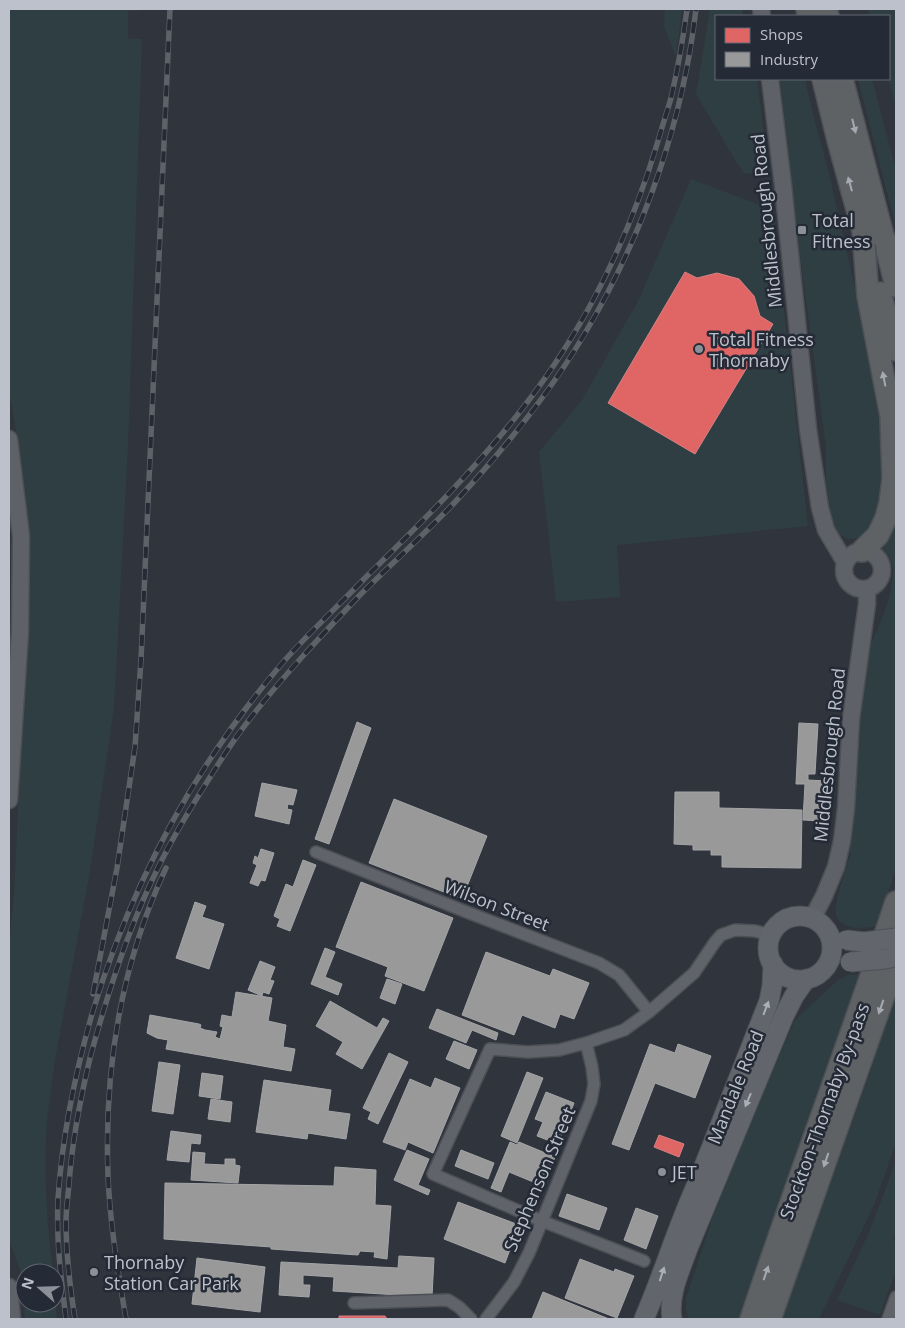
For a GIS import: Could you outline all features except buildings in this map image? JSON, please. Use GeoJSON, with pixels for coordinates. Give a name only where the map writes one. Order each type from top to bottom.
{"type":"FeatureCollection","features":[{"type":"Feature","properties":{"kind":"highway"},"geometry":{"type":"LineString","coordinates":[[823,80],[838,140],[873,234],[896,286]]}},
{"type":"Feature","properties":{"kind":"highway"},"geometry":{"type":"LineString","coordinates":[[842,80],[896,350]]}},
{"type":"Feature","properties":{"kind":"highway"},"geometry":{"type":"LineString","coordinates":[[853,556],[878,536],[886,518],[893,480],[891,416],[868,296],[873,234]]}},
{"type":"Feature","properties":{"kind":"highway"},"geometry":{"type":"LineString","coordinates":[[873,234],[896,264]]}},
{"type":"Feature","properties":{"kind":"highway","name":"Stockton-Thornaby By-pass"},"geometry":{"type":"LineString","coordinates":[[750,1319],[871,978],[896,902]]}},
{"type":"Feature","properties":{"kind":"highway","name":"Stockton-Thornaby By-pass"},"geometry":{"type":"LineString","coordinates":[[770,1319],[896,961]]}},
{"type":"Feature","properties":{"kind":"main road","name":"Middlesbrough Road"},"geometry":{"type":"LineString","coordinates":[[770,80],[788,231],[808,430],[820,508],[826,530],[853,556]]}},
{"type":"Feature","properties":{"kind":"main road"},"geometry":{"type":"LineString","coordinates":[[9,438],[21,544],[20,632],[9,800]]}},
{"type":"Feature","properties":{"kind":"main road","name":"Middlesbrough Road"},"geometry":{"type":"LineString","coordinates":[[868,552],[874,554],[881,564],[882,571],[878,582],[867,589],[861,590],[846,581],[843,570],[853,556],[868,552]]}},
{"type":"Feature","properties":{"kind":"main road","name":"Middlesbrough Road"},"geometry":{"type":"LineString","coordinates":[[812,919],[836,867],[842,842],[846,808],[851,718],[867,604],[867,589]]}},
{"type":"Feature","properties":{"kind":"main road"},"geometry":{"type":"LineString","coordinates":[[896,938],[864,942],[846,940],[827,931],[812,919],[803,916],[793,917],[776,927],[768,945],[769,955],[779,972],[796,980],[813,977],[825,968],[850,962],[896,957]]}},
{"type":"Feature","properties":{"kind":"main road"},"geometry":{"type":"LineString","coordinates":[[825,968],[830,959],[832,949],[827,931]]}},
{"type":"Feature","properties":{"kind":"main road","name":"Mandale Road"},"geometry":{"type":"LineString","coordinates":[[644,1319],[686,1208],[769,1001],[773,964]]}},
{"type":"Feature","properties":{"kind":"main road","name":"Mandale Road"},"geometry":{"type":"LineString","coordinates":[[672,1319],[671,1298],[688,1248],[780,1024],[794,996],[806,979]]}},
{"type":"Feature","properties":{"kind":"main road"},"geometry":{"type":"LineString","coordinates":[[9,1287],[12,1319]]}},
{"type":"Feature","properties":{"kind":"street","name":"Wilson Street"},"geometry":{"type":"LineString","coordinates":[[316,852],[599,963],[619,975],[649,1012]]}},
{"type":"Feature","properties":{"kind":"street"},"geometry":{"type":"LineString","coordinates":[[644,1260],[433,1174],[490,1049],[528,1052],[559,1050],[624,1030],[649,1012],[694,973],[721,935],[735,930],[755,931],[771,935]]}},
{"type":"Feature","properties":{"kind":"street","name":"Stephenson Street"},"geometry":{"type":"LineString","coordinates":[[486,1319],[514,1282],[529,1253],[591,1101],[594,1084],[586,1043]]}},
{"type":"Feature","properties":{"kind":"street"},"geometry":{"type":"LineString","coordinates":[[888,1319],[896,1297]]}},
{"type":"Feature","properties":{"kind":"street"},"geometry":{"type":"LineString","coordinates":[[354,1303],[448,1300],[472,1319]]}},
{"type":"Feature","properties":{"kind":"shaded area"},"geometry":{"type":"Polygon","coordinates":[[[9,9],[138,9],[138,11],[128,11],[128,39],[142,39],[128,447],[114,708],[90,871],[55,1060],[48,1112],[46,1192],[52,1263],[17,1263],[9,1242],[9,943],[14,895],[29,562],[25,490],[9,393],[9,9]]]}},
{"type":"Feature","properties":{"kind":"shaded area"},"geometry":{"type":"Polygon","coordinates":[[[665,9],[682,9],[676,57],[664,26],[665,9]]]}},
{"type":"Feature","properties":{"kind":"shaded area"},"geometry":{"type":"Polygon","coordinates":[[[710,9],[742,9],[742,15],[715,15],[715,80],[757,80],[767,166],[757,175],[744,173],[696,94],[710,9]]]}},
{"type":"Feature","properties":{"kind":"shaded area"},"geometry":{"type":"Polygon","coordinates":[[[868,9],[896,9],[896,106],[888,80],[890,80],[890,15],[869,15],[868,9]]]}},
{"type":"Feature","properties":{"kind":"shaded area"},"geometry":{"type":"Polygon","coordinates":[[[780,80],[805,80],[829,174],[875,375],[884,456],[877,518],[875,525],[861,538],[848,539],[839,534],[832,523],[826,482],[826,447],[801,264],[780,80]]]}},
{"type":"Feature","properties":{"kind":"shaded area"},"geometry":{"type":"Polygon","coordinates":[[[858,80],[872,80],[896,170],[896,228],[858,80]]]}},
{"type":"Feature","properties":{"kind":"shaded area","name":"Total Fitness Thornaby"},"geometry":{"type":"Polygon","coordinates":[[[691,179],[773,210],[808,526],[617,545],[620,597],[556,602],[539,452],[582,400],[639,299],[691,179]]]}},
{"type":"Feature","properties":{"kind":"shaded area"},"geometry":{"type":"Polygon","coordinates":[[[896,468],[896,868],[878,926],[854,928],[840,921],[836,915],[836,909],[838,894],[851,853],[845,852],[857,730],[867,658],[887,604],[892,582],[892,563],[887,553],[879,545],[896,468]]]}},
{"type":"Feature","properties":{"kind":"shaded area"},"geometry":{"type":"Polygon","coordinates":[[[860,974],[740,1319],[688,1319],[686,1298],[713,1216],[744,1135],[795,1020],[838,980],[848,975],[860,974]]]}},
{"type":"Feature","properties":{"kind":"shaded area"},"geometry":{"type":"Polygon","coordinates":[[[896,987],[896,1142],[875,1203],[819,1319],[778,1319],[823,1189],[830,1185],[872,1067],[871,1056],[896,987]]]}},
{"type":"Feature","properties":{"kind":"shaded area"},"geometry":{"type":"Polygon","coordinates":[[[896,1161],[896,1229],[893,1240],[896,1241],[896,1270],[880,1315],[837,1300],[870,1230],[896,1161]]]}},
{"type":"Feature","properties":{"kind":"shaded area"},"geometry":{"type":"Polygon","coordinates":[[[25,1313],[56,1313],[57,1319],[25,1319],[25,1313]]]}},
{"type":"Feature","properties":{"kind":"railway"},"geometry":{"type":"LineString","coordinates":[[93,994],[117,868],[135,747],[141,660],[170,9]]}},
{"type":"Feature","properties":{"kind":"railway"},"geometry":{"type":"LineString","coordinates":[[66,1319],[59,1259],[58,1199],[70,1106],[92,1014],[126,918],[147,872],[195,783],[253,699],[304,639],[430,513],[493,445],[532,396],[572,337],[590,306],[621,242],[647,175],[671,98],[687,9]]}},
{"type":"Feature","properties":{"kind":"railway"},"geometry":{"type":"LineString","coordinates":[[75,1319],[69,1271],[66,1222],[70,1168],[77,1121],[90,1058],[103,1011],[135,918],[155,874],[180,827],[212,774],[238,735],[262,704],[303,656],[359,596],[474,481],[527,418],[574,351],[608,291],[644,214],[671,133],[682,92],[696,9]]}},
{"type":"Feature","properties":{"kind":"railway"},"geometry":{"type":"LineString","coordinates":[[126,1319],[109,1194],[107,1136],[109,1097],[113,1057],[127,980],[150,904],[166,868]]}},
{"type":"Feature","properties":{"kind":"place","name":"Total Fitness"},"geometry":{"type":"Point","coordinates":[802,230]}},
{"type":"Feature","properties":{"kind":"place","name":"Total Fitness Thornaby"},"geometry":{"type":"Point","coordinates":[699,349]}},
{"type":"Feature","properties":{"kind":"place","name":"JET"},"geometry":{"type":"Point","coordinates":[662,1172]}},
{"type":"Feature","properties":{"kind":"place","name":"Thornaby Station Car Park"},"geometry":{"type":"Point","coordinates":[94,1272]}}]}
